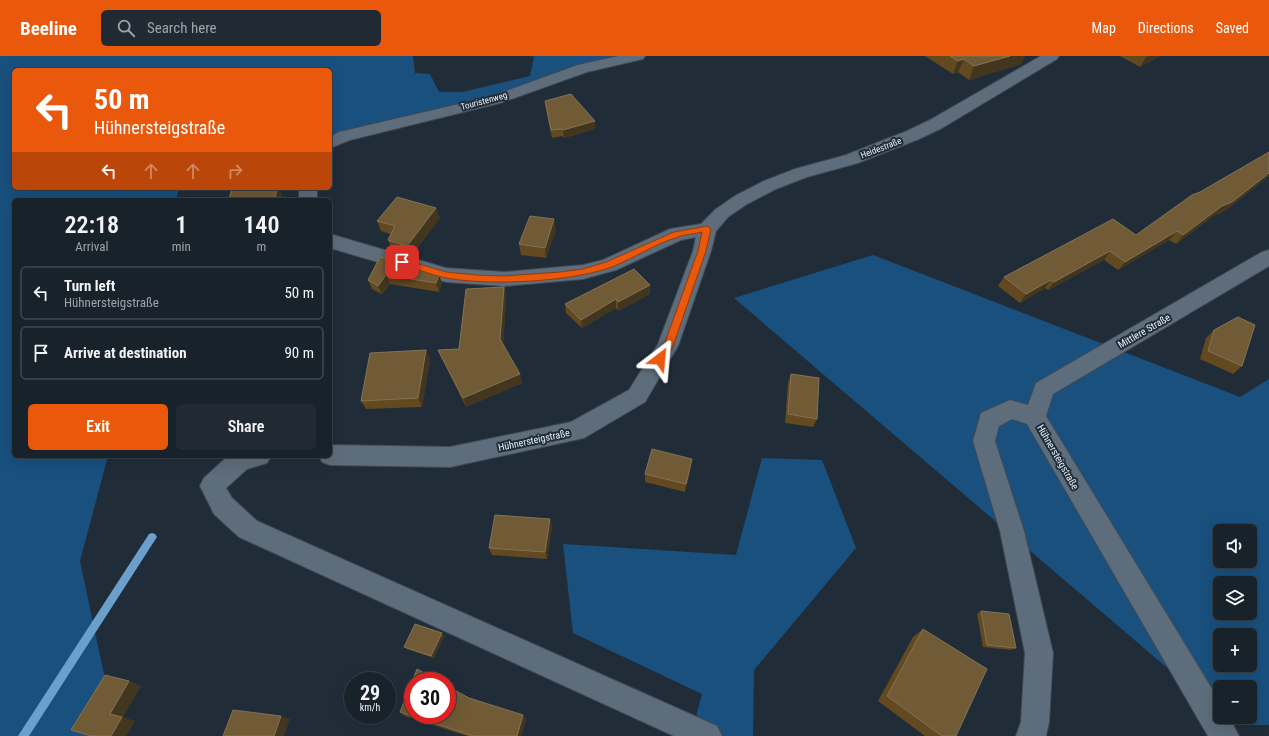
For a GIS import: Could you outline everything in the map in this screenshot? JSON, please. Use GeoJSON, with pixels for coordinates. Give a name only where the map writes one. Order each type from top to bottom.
{"type":"FeatureCollection","features":[{"type":"Feature","properties":{"kind":"street","name":"Touristenweg"},"geometry":{"type":"LineString","coordinates":[[332,142],[345,136],[494,100],[583,68],[638,56]]}},
{"type":"Feature","properties":{"kind":"street","name":"Heidestraße"},"geometry":{"type":"LineString","coordinates":[[707,229],[722,213],[741,200],[770,185],[801,173],[858,156],[912,135],[936,124],[1052,56]]}},
{"type":"Feature","properties":{"kind":"street"},"geometry":{"type":"LineString","coordinates":[[332,242],[446,275],[504,279],[583,272],[609,265],[677,234],[707,229]]}},
{"type":"Feature","properties":{"kind":"street","name":"Hühnersteigstraße"},"geometry":{"type":"LineString","coordinates":[[332,455],[450,457],[576,431],[637,396],[668,346],[702,251],[707,229]]}},
{"type":"Feature","properties":{"kind":"street","name":"Mittlere Straße"},"geometry":{"type":"LineString","coordinates":[[1035,417],[1044,389],[1269,257]]}},
{"type":"Feature","properties":{"kind":"street","name":"Hühnersteigstraße"},"geometry":{"type":"LineString","coordinates":[[1031,736],[1034,722],[1039,653],[1012,531],[984,441],[990,420],[1010,409],[1035,417],[1224,736]]}},
{"type":"Feature","properties":{"kind":"street"},"geometry":{"type":"LineString","coordinates":[[250,458],[240,460],[212,486],[223,506],[248,529],[707,736]]}},
{"type":"Feature","properties":{"kind":"shaded area"},"geometry":{"type":"Polygon","coordinates":[[[0,56],[413,56],[415,73],[430,74],[439,92],[462,92],[530,76],[534,57],[531,56],[637,56],[332,140],[332,68],[12,68],[12,190],[178,190],[176,198],[12,198],[12,458],[107,458],[80,561],[117,736],[0,736],[0,56]]]}},
{"type":"Feature","properties":{"kind":"shaded area"},"geometry":{"type":"Polygon","coordinates":[[[873,255],[1240,397],[1269,379],[1269,725],[1233,724],[1257,724],[1257,680],[1213,680],[1213,707],[734,298],[873,255]]]}},
{"type":"Feature","properties":{"kind":"shaded area"},"geometry":{"type":"Polygon","coordinates":[[[762,458],[822,460],[856,548],[754,670],[753,736],[691,736],[702,694],[573,633],[563,544],[736,555],[762,458]]]}},
{"type":"Feature","properties":{"kind":"building"},"geometry":{"type":"Polygon","coordinates":[[[950,56],[1010,56],[974,66],[964,59],[958,61],[950,56]]]}},
{"type":"Feature","properties":{"kind":"building"},"geometry":{"type":"Polygon","coordinates":[[[571,94],[595,121],[563,130],[551,130],[545,101],[571,94]]]}},
{"type":"Feature","properties":{"kind":"building"},"geometry":{"type":"Polygon","coordinates":[[[1269,152],[1269,173],[1232,202],[1222,206],[1183,235],[1177,231],[1125,262],[1110,251],[1054,282],[1051,280],[1026,294],[1004,277],[1113,219],[1136,235],[1192,195],[1200,192],[1269,152]]]}},
{"type":"Feature","properties":{"kind":"building"},"geometry":{"type":"Polygon","coordinates":[[[277,190],[275,198],[229,198],[231,191],[277,190]]]}},
{"type":"Feature","properties":{"kind":"building"},"geometry":{"type":"Polygon","coordinates":[[[397,197],[436,208],[407,246],[388,240],[395,226],[377,221],[397,197]]]}},
{"type":"Feature","properties":{"kind":"building"},"geometry":{"type":"Polygon","coordinates":[[[530,216],[554,219],[545,248],[519,244],[530,216]]]}},
{"type":"Feature","properties":{"kind":"building"},"geometry":{"type":"Polygon","coordinates":[[[380,257],[439,275],[436,283],[386,275],[378,286],[368,280],[380,257]]]}},
{"type":"Feature","properties":{"kind":"building"},"geometry":{"type":"Polygon","coordinates":[[[634,269],[650,285],[618,302],[616,299],[581,320],[565,304],[634,269]]]}},
{"type":"Feature","properties":{"kind":"building"},"geometry":{"type":"Polygon","coordinates":[[[504,287],[500,339],[520,374],[463,398],[438,350],[459,349],[466,289],[504,287]]]}},
{"type":"Feature","properties":{"kind":"building"},"geometry":{"type":"Polygon","coordinates":[[[1238,317],[1255,325],[1242,366],[1208,351],[1214,330],[1238,317]]]}},
{"type":"Feature","properties":{"kind":"building"},"geometry":{"type":"Polygon","coordinates":[[[426,350],[418,398],[361,401],[370,353],[426,350]]]}},
{"type":"Feature","properties":{"kind":"building"},"geometry":{"type":"Polygon","coordinates":[[[791,374],[819,378],[817,419],[788,414],[791,374]]]}},
{"type":"Feature","properties":{"kind":"building"},"geometry":{"type":"Polygon","coordinates":[[[652,449],[692,459],[686,484],[645,474],[652,449]]]}},
{"type":"Feature","properties":{"kind":"building"},"geometry":{"type":"Polygon","coordinates":[[[495,515],[550,519],[545,552],[489,548],[495,515]]]}},
{"type":"Feature","properties":{"kind":"building"},"geometry":{"type":"Polygon","coordinates":[[[981,611],[1009,614],[1016,648],[987,645],[981,611]]]}},
{"type":"Feature","properties":{"kind":"building"},"geometry":{"type":"Polygon","coordinates":[[[415,624],[442,633],[431,656],[404,647],[415,624]]]}},
{"type":"Feature","properties":{"kind":"building"},"geometry":{"type":"Polygon","coordinates":[[[923,629],[987,669],[956,736],[942,736],[887,696],[923,629]]]}},
{"type":"Feature","properties":{"kind":"building"},"geometry":{"type":"Polygon","coordinates":[[[105,675],[129,681],[110,714],[122,717],[111,736],[91,736],[71,730],[105,675]]]}},
{"type":"Feature","properties":{"kind":"building"},"geometry":{"type":"Polygon","coordinates":[[[456,691],[469,698],[523,715],[517,736],[473,736],[436,724],[456,724],[456,691]]]}},
{"type":"Feature","properties":{"kind":"building"},"geometry":{"type":"Polygon","coordinates":[[[404,702],[404,713],[400,712],[404,702]]]}},
{"type":"Feature","properties":{"kind":"building"},"geometry":{"type":"Polygon","coordinates":[[[233,710],[281,716],[274,736],[223,736],[233,710]]]}},
{"type":"Feature","properties":{"kind":"waterway"},"geometry":{"type":"LineString","coordinates":[[23,736],[152,537]]}},
{"type":"Feature","properties":{"kind":"route"},"geometry":{"type":"LineString","coordinates":[[402,262],[446,275],[476,278],[504,279],[560,275],[583,272],[609,265],[677,234],[707,229],[698,264],[668,346],[660,359]]}}]}
